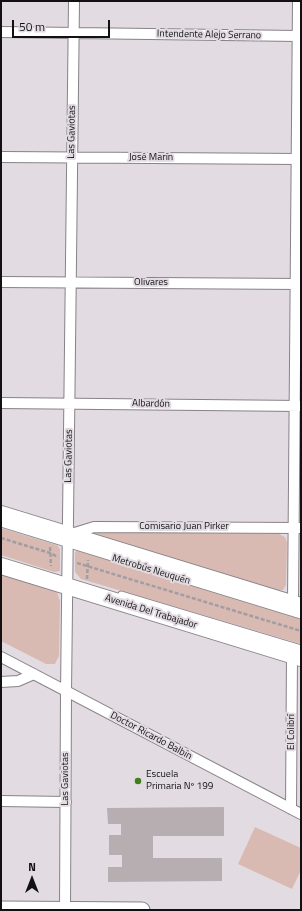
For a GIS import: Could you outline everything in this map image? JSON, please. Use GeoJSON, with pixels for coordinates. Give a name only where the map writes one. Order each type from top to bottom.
{"type":"FeatureCollection","features":[{"type":"Feature","properties":{"kind":"main road"},"geometry":{"type":"LineString","coordinates":[[1,514],[68,540],[298,608]]}},
{"type":"Feature","properties":{"kind":"main road","name":"Avenida Del Trabajador"},"geometry":{"type":"LineString","coordinates":[[1,566],[68,581],[298,654]]}},
{"type":"Feature","properties":{"kind":"main road"},"geometry":{"type":"LineString","coordinates":[[1,909],[142,910]]}},
{"type":"Feature","properties":{"kind":"street","name":"Las Gaviotas"},"geometry":{"type":"LineString","coordinates":[[65,910],[74,1]]}},
{"type":"Feature","properties":{"kind":"street"},"geometry":{"type":"LineString","coordinates":[[298,1],[298,608]]}},
{"type":"Feature","properties":{"kind":"street","name":"Intendente Alejo Serrano"},"geometry":{"type":"LineString","coordinates":[[1,32],[298,36]]}},
{"type":"Feature","properties":{"kind":"street","name":"José Marín"},"geometry":{"type":"LineString","coordinates":[[1,157],[299,159]]}},
{"type":"Feature","properties":{"kind":"street","name":"Olivares"},"geometry":{"type":"LineString","coordinates":[[1,282],[298,284]]}},
{"type":"Feature","properties":{"kind":"street","name":"Albardón"},"geometry":{"type":"LineString","coordinates":[[1,403],[298,406]]}},
{"type":"Feature","properties":{"kind":"street","name":"Comisario Juan Pirker"},"geometry":{"type":"LineString","coordinates":[[68,540],[94,527],[297,528]]}},
{"type":"Feature","properties":{"kind":"street","name":"El Colibrí"},"geometry":{"type":"LineString","coordinates":[[291,809],[298,654]]}},
{"type":"Feature","properties":{"kind":"street","name":"Doctor Ricardo Balbín"},"geometry":{"type":"LineString","coordinates":[[1,657],[301,814]]}},
{"type":"Feature","properties":{"kind":"street"},"geometry":{"type":"LineString","coordinates":[[1,682],[18,681],[34,674]]}},
{"type":"Feature","properties":{"kind":"street"},"geometry":{"type":"LineString","coordinates":[[1,801],[66,802]]}},
{"type":"Feature","properties":{"kind":"lane"},"geometry":{"type":"LineString","coordinates":[[1,524],[68,540]]}},
{"type":"Feature","properties":{"kind":"lane"},"geometry":{"type":"LineString","coordinates":[[117,593],[298,654]]}},
{"type":"Feature","properties":{"kind":"path"},"geometry":{"type":"LineString","coordinates":[[1,538],[50,553],[60,558]]}},
{"type":"Feature","properties":{"kind":"path"},"geometry":{"type":"LineString","coordinates":[[50,543],[51,571]]}},
{"type":"Feature","properties":{"kind":"path"},"geometry":{"type":"LineString","coordinates":[[87,581],[89,553]]}},
{"type":"Feature","properties":{"kind":"path"},"geometry":{"type":"LineString","coordinates":[[75,563],[301,631]]}},
{"type":"Feature","properties":{"kind":"shaded area"},"geometry":{"type":"Polygon","coordinates":[[[1,528],[57,545],[60,549],[60,571],[54,572],[1,555],[1,528]]]}},
{"type":"Feature","properties":{"kind":"shaded area"},"geometry":{"type":"Polygon","coordinates":[[[94,532],[279,534],[285,537],[287,543],[286,585],[283,590],[277,591],[92,535],[94,532]]]}},
{"type":"Feature","properties":{"kind":"shaded area"},"geometry":{"type":"Polygon","coordinates":[[[77,550],[301,619],[301,644],[81,579],[75,572],[75,553],[77,550]]]}},
{"type":"Feature","properties":{"kind":"shaded area"},"geometry":{"type":"Polygon","coordinates":[[[1,572],[57,592],[60,601],[59,656],[55,664],[46,664],[1,641],[1,572]]]}},
{"type":"Feature","properties":{"kind":"shaded area"},"geometry":{"type":"Polygon","coordinates":[[[255,827],[301,848],[301,870],[292,889],[238,864],[255,827]]]}},
{"type":"Feature","properties":{"kind":"building"},"geometry":{"type":"Polygon","coordinates":[[[224,807],[224,836],[153,836],[153,858],[222,858],[222,881],[108,882],[108,867],[122,867],[122,855],[109,855],[109,835],[121,835],[121,824],[108,824],[107,808],[224,807]]]}},
{"type":"Feature","properties":{"kind":"place","name":"Escuela Primaria Nº 199"},"geometry":{"type":"Point","coordinates":[138,781]}}]}
